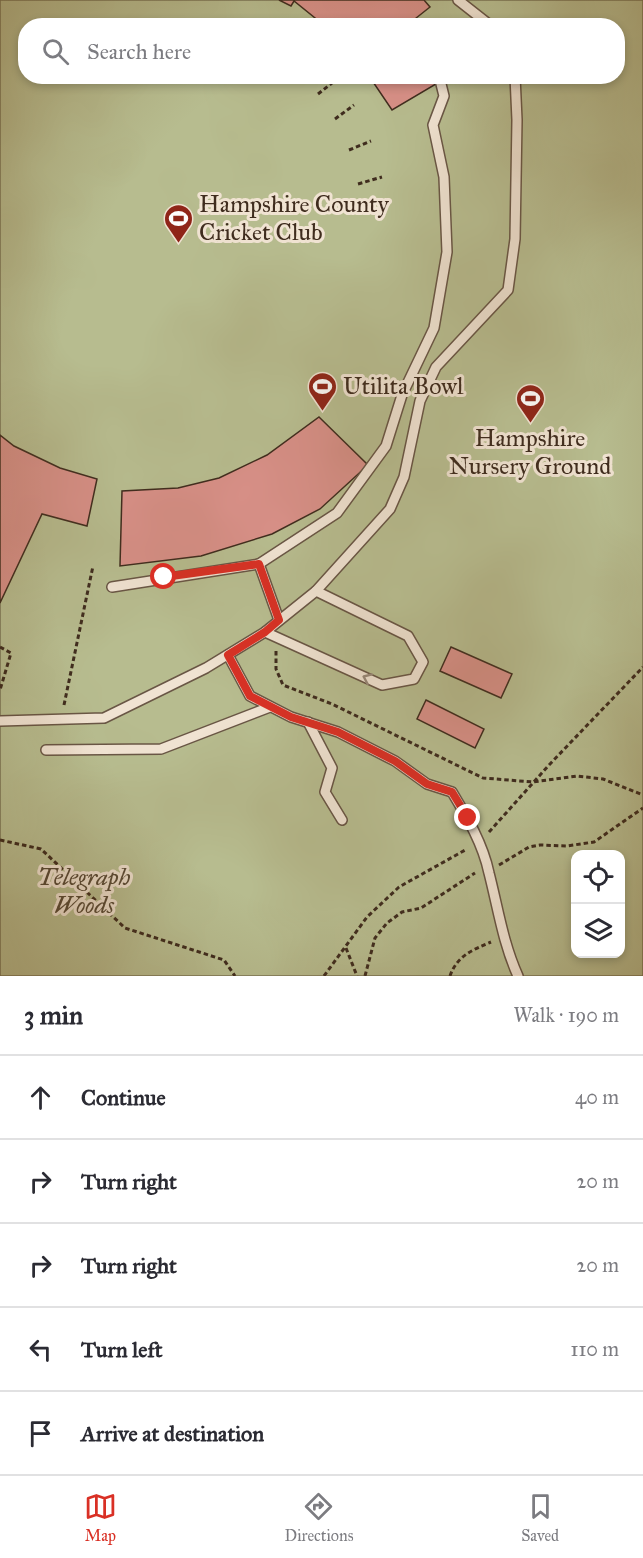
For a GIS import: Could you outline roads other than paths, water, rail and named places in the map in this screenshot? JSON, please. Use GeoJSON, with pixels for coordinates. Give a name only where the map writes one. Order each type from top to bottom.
{"type":"FeatureCollection","features":[{"type":"Feature","properties":{"kind":"lane"},"geometry":{"type":"LineString","coordinates":[[458,0],[481,18]]}},
{"type":"Feature","properties":{"kind":"lane"},"geometry":{"type":"LineString","coordinates":[[112,587],[259,564],[337,513],[386,446],[402,395],[434,328],[447,252],[444,177],[433,125],[444,96],[441,84]]}},
{"type":"Feature","properties":{"kind":"lane"},"geometry":{"type":"LineString","coordinates":[[0,721],[104,718],[228,655],[265,632],[316,591],[390,509],[404,477],[420,401],[436,367],[507,290],[515,239],[518,120],[516,84]]}},
{"type":"Feature","properties":{"kind":"lane"},"geometry":{"type":"LineString","coordinates":[[259,564],[279,620]]}},
{"type":"Feature","properties":{"kind":"lane"},"geometry":{"type":"LineString","coordinates":[[265,632],[382,685],[414,679],[423,662],[408,636],[316,591]]}},
{"type":"Feature","properties":{"kind":"lane"},"geometry":{"type":"LineString","coordinates":[[228,655],[250,696],[270,708],[338,732],[395,761],[427,784],[452,792],[479,843],[489,870],[504,936],[518,976]]}},
{"type":"Feature","properties":{"kind":"lane"},"geometry":{"type":"LineString","coordinates":[[46,750],[161,749],[270,708]]}},
{"type":"Feature","properties":{"kind":"lane"},"geometry":{"type":"LineString","coordinates":[[308,722],[332,768],[325,792],[342,820]]}},
{"type":"Feature","properties":{"kind":"place","name":"Hampshire County Cricket Club"},"geometry":{"type":"Point","coordinates":[178,244]}},
{"type":"Feature","properties":{"kind":"place","name":"Utilita Bowl"},"geometry":{"type":"Point","coordinates":[322,412]}},
{"type":"Feature","properties":{"kind":"place","name":"Hampshire Nursery Ground"},"geometry":{"type":"Point","coordinates":[530,424]}},
{"type":"Feature","properties":{"kind":"park label","name":"Telegraph Woods"},"geometry":{"type":"Point","coordinates":[84,891]}}]}
